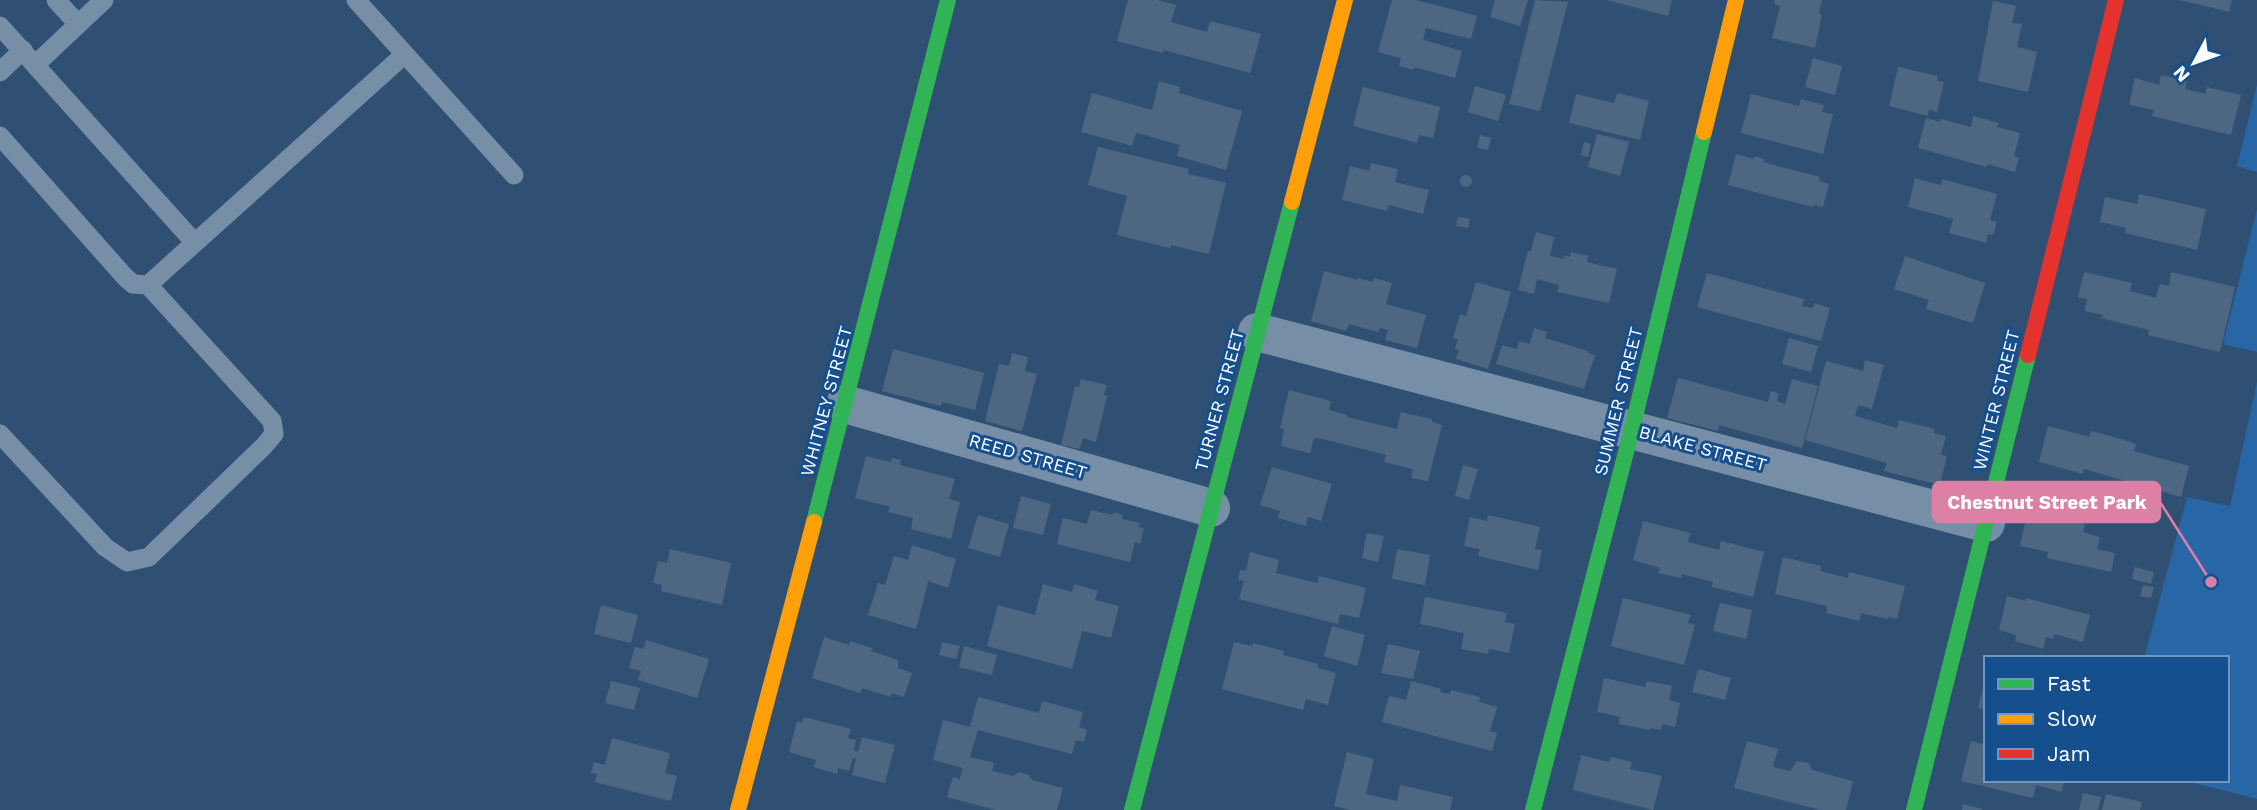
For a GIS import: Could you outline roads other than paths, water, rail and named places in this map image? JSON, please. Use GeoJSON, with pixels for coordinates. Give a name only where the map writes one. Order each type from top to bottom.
{"type":"FeatureCollection","features":[{"type":"Feature","properties":{"kind":"street","name":"WHITNEY STREET"},"geometry":{"type":"LineString","coordinates":[[738,810],[948,0]]}},
{"type":"Feature","properties":{"kind":"street","name":"TURNER STREET"},"geometry":{"type":"LineString","coordinates":[[1132,810],[1345,0]]}},
{"type":"Feature","properties":{"kind":"street","name":"SUMMER STREET"},"geometry":{"type":"LineString","coordinates":[[1533,810],[1632,429],[1736,0]]}},
{"type":"Feature","properties":{"kind":"street","name":"WINTER STREET"},"geometry":{"type":"LineString","coordinates":[[1914,810],[2116,0]]}},
{"type":"Feature","properties":{"kind":"street","name":"BLAKE STREET"},"geometry":{"type":"LineString","coordinates":[[1257,332],[1986,523]]}},
{"type":"Feature","properties":{"kind":"street","name":"REED STREET"},"geometry":{"type":"LineString","coordinates":[[845,404],[1211,508]]}},
{"type":"Feature","properties":{"kind":"lane"},"geometry":{"type":"LineString","coordinates":[[56,0],[78,24]]}},
{"type":"Feature","properties":{"kind":"lane"},"geometry":{"type":"LineString","coordinates":[[0,72],[29,57],[78,24],[104,0]]}},
{"type":"Feature","properties":{"kind":"lane"},"geometry":{"type":"LineString","coordinates":[[356,0],[514,175]]}},
{"type":"Feature","properties":{"kind":"lane"},"geometry":{"type":"LineString","coordinates":[[0,26],[195,243]]}},
{"type":"Feature","properties":{"kind":"lane"},"geometry":{"type":"LineString","coordinates":[[0,136],[125,277],[133,285],[148,285],[405,54]]}},
{"type":"Feature","properties":{"kind":"lane"},"geometry":{"type":"LineString","coordinates":[[0,434],[105,547],[127,562],[149,557],[264,446],[274,434],[272,421],[148,285]]}},
{"type":"Feature","properties":{"kind":"place","name":"Chestnut Street Park"},"geometry":{"type":"Point","coordinates":[2211,582]}}]}
